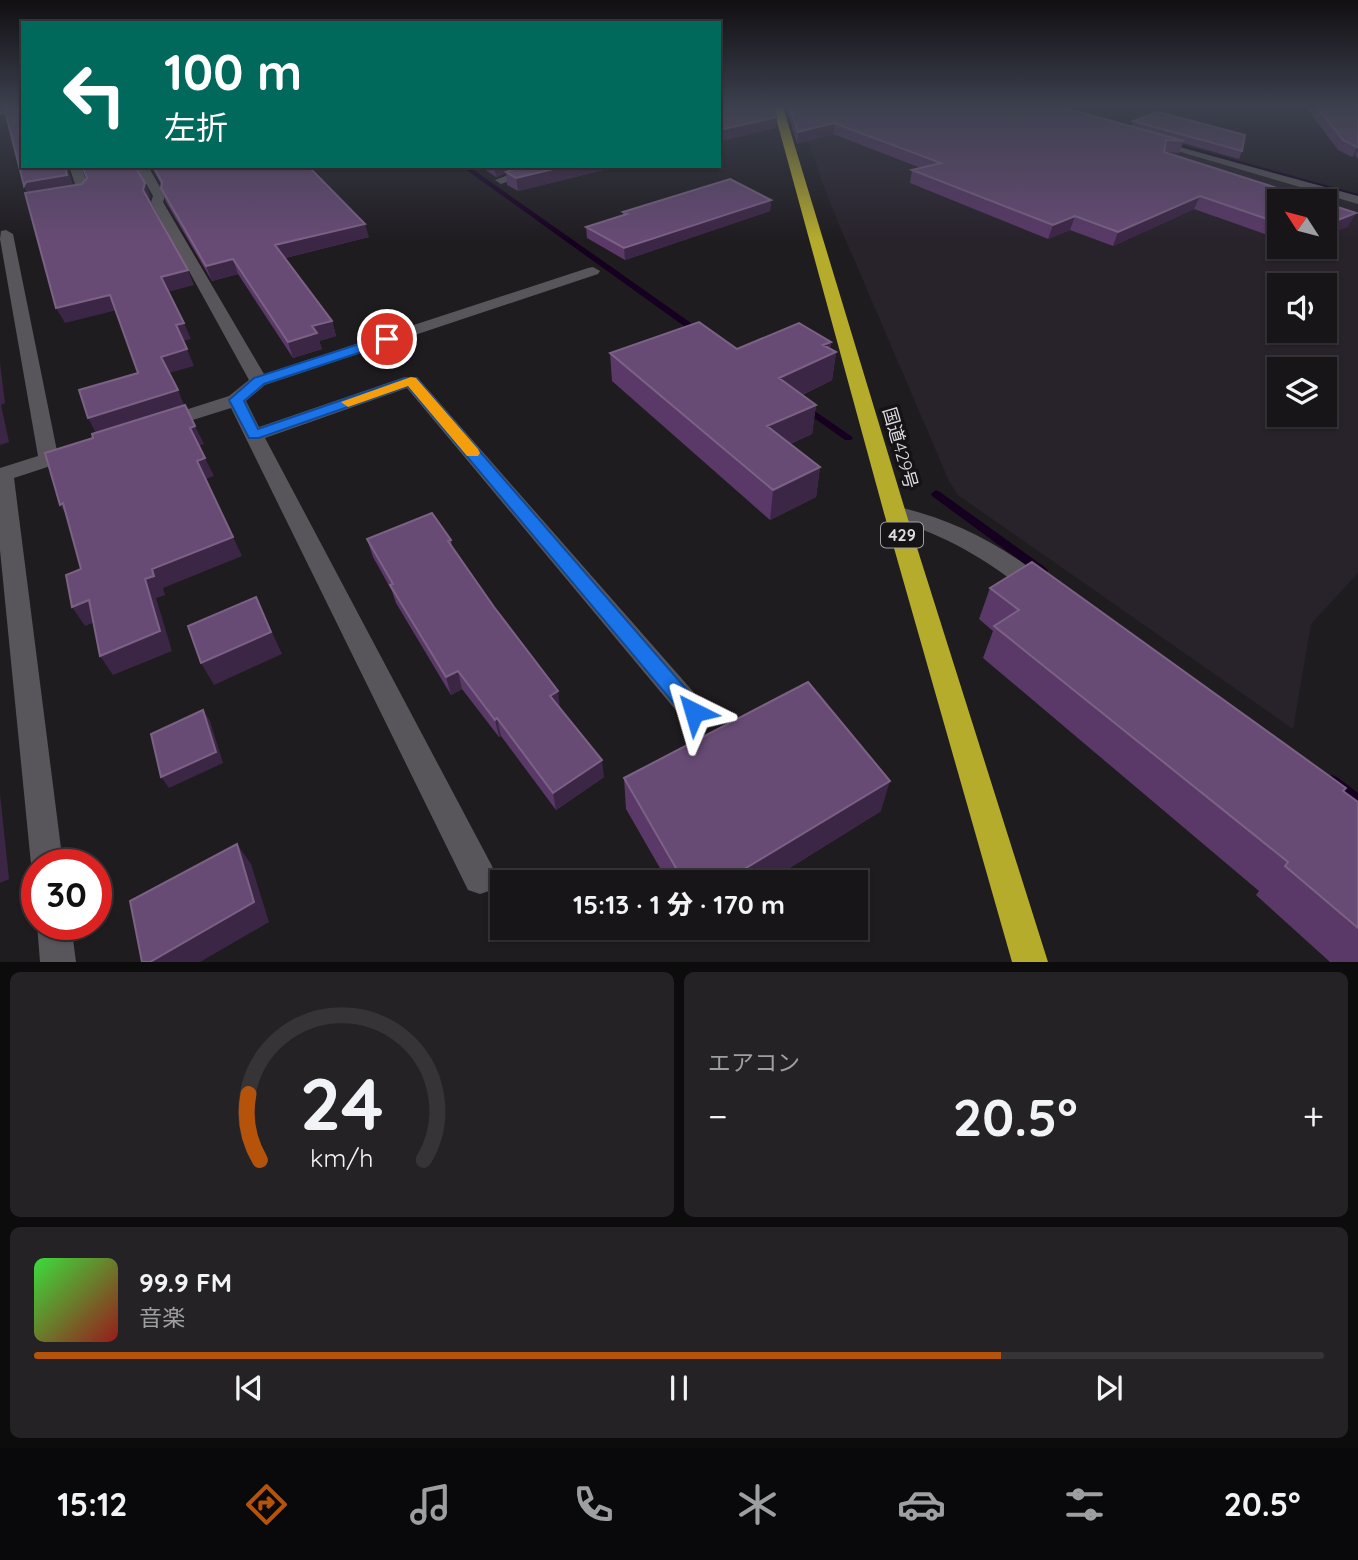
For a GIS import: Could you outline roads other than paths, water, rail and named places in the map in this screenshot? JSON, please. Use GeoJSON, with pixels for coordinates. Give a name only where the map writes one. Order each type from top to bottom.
{"type":"FeatureCollection","features":[{"type":"Feature","properties":{"kind":"highway","name":"国道429号"},"geometry":{"type":"LineString","coordinates":[[791,152],[895,513],[1030,961]]}},
{"type":"Feature","properties":{"kind":"street"},"geometry":{"type":"LineString","coordinates":[[1193,152],[1358,200]]}},
{"type":"Feature","properties":{"kind":"street"},"geometry":{"type":"LineString","coordinates":[[48,199],[84,192],[76,168]]}},
{"type":"Feature","properties":{"kind":"street"},"geometry":{"type":"LineString","coordinates":[[143,168],[159,196],[157,202],[259,381]]}},
{"type":"Feature","properties":{"kind":"street"},"geometry":{"type":"LineString","coordinates":[[500,180],[539,168]]}},
{"type":"Feature","properties":{"kind":"street"},"geometry":{"type":"LineString","coordinates":[[6,233],[5,256],[49,460]]}},
{"type":"Feature","properties":{"kind":"street"},"geometry":{"type":"LineString","coordinates":[[149,428],[236,400],[259,381],[593,271]]}},
{"type":"Feature","properties":{"kind":"street"},"geometry":{"type":"LineString","coordinates":[[254,435],[411,381],[694,712]]}},
{"type":"Feature","properties":{"kind":"street"},"geometry":{"type":"LineString","coordinates":[[236,400],[480,878]]}},
{"type":"Feature","properties":{"kind":"street"},"geometry":{"type":"LineString","coordinates":[[45,849],[1,475],[86,448]]}},
{"type":"Feature","properties":{"kind":"street"},"geometry":{"type":"LineString","coordinates":[[895,513],[926,519],[958,533],[991,551],[1057,601]]}},
{"type":"Feature","properties":{"kind":"street"},"geometry":{"type":"LineString","coordinates":[[56,940],[58,961]]}},
{"type":"Feature","properties":{"kind":"waterway"},"geometry":{"type":"LineString","coordinates":[[1204,152],[1358,196]]}},
{"type":"Feature","properties":{"kind":"waterway"},"geometry":{"type":"LineString","coordinates":[[467,168],[698,332]]}},
{"type":"Feature","properties":{"kind":"waterway"},"geometry":{"type":"LineString","coordinates":[[803,406],[848,438]]}},
{"type":"Feature","properties":{"kind":"waterway"},"geometry":{"type":"LineString","coordinates":[[936,494],[1042,571]]}},
{"type":"Feature","properties":{"kind":"waterway"},"geometry":{"type":"LineString","coordinates":[[1332,782],[1358,802]]}}]}
